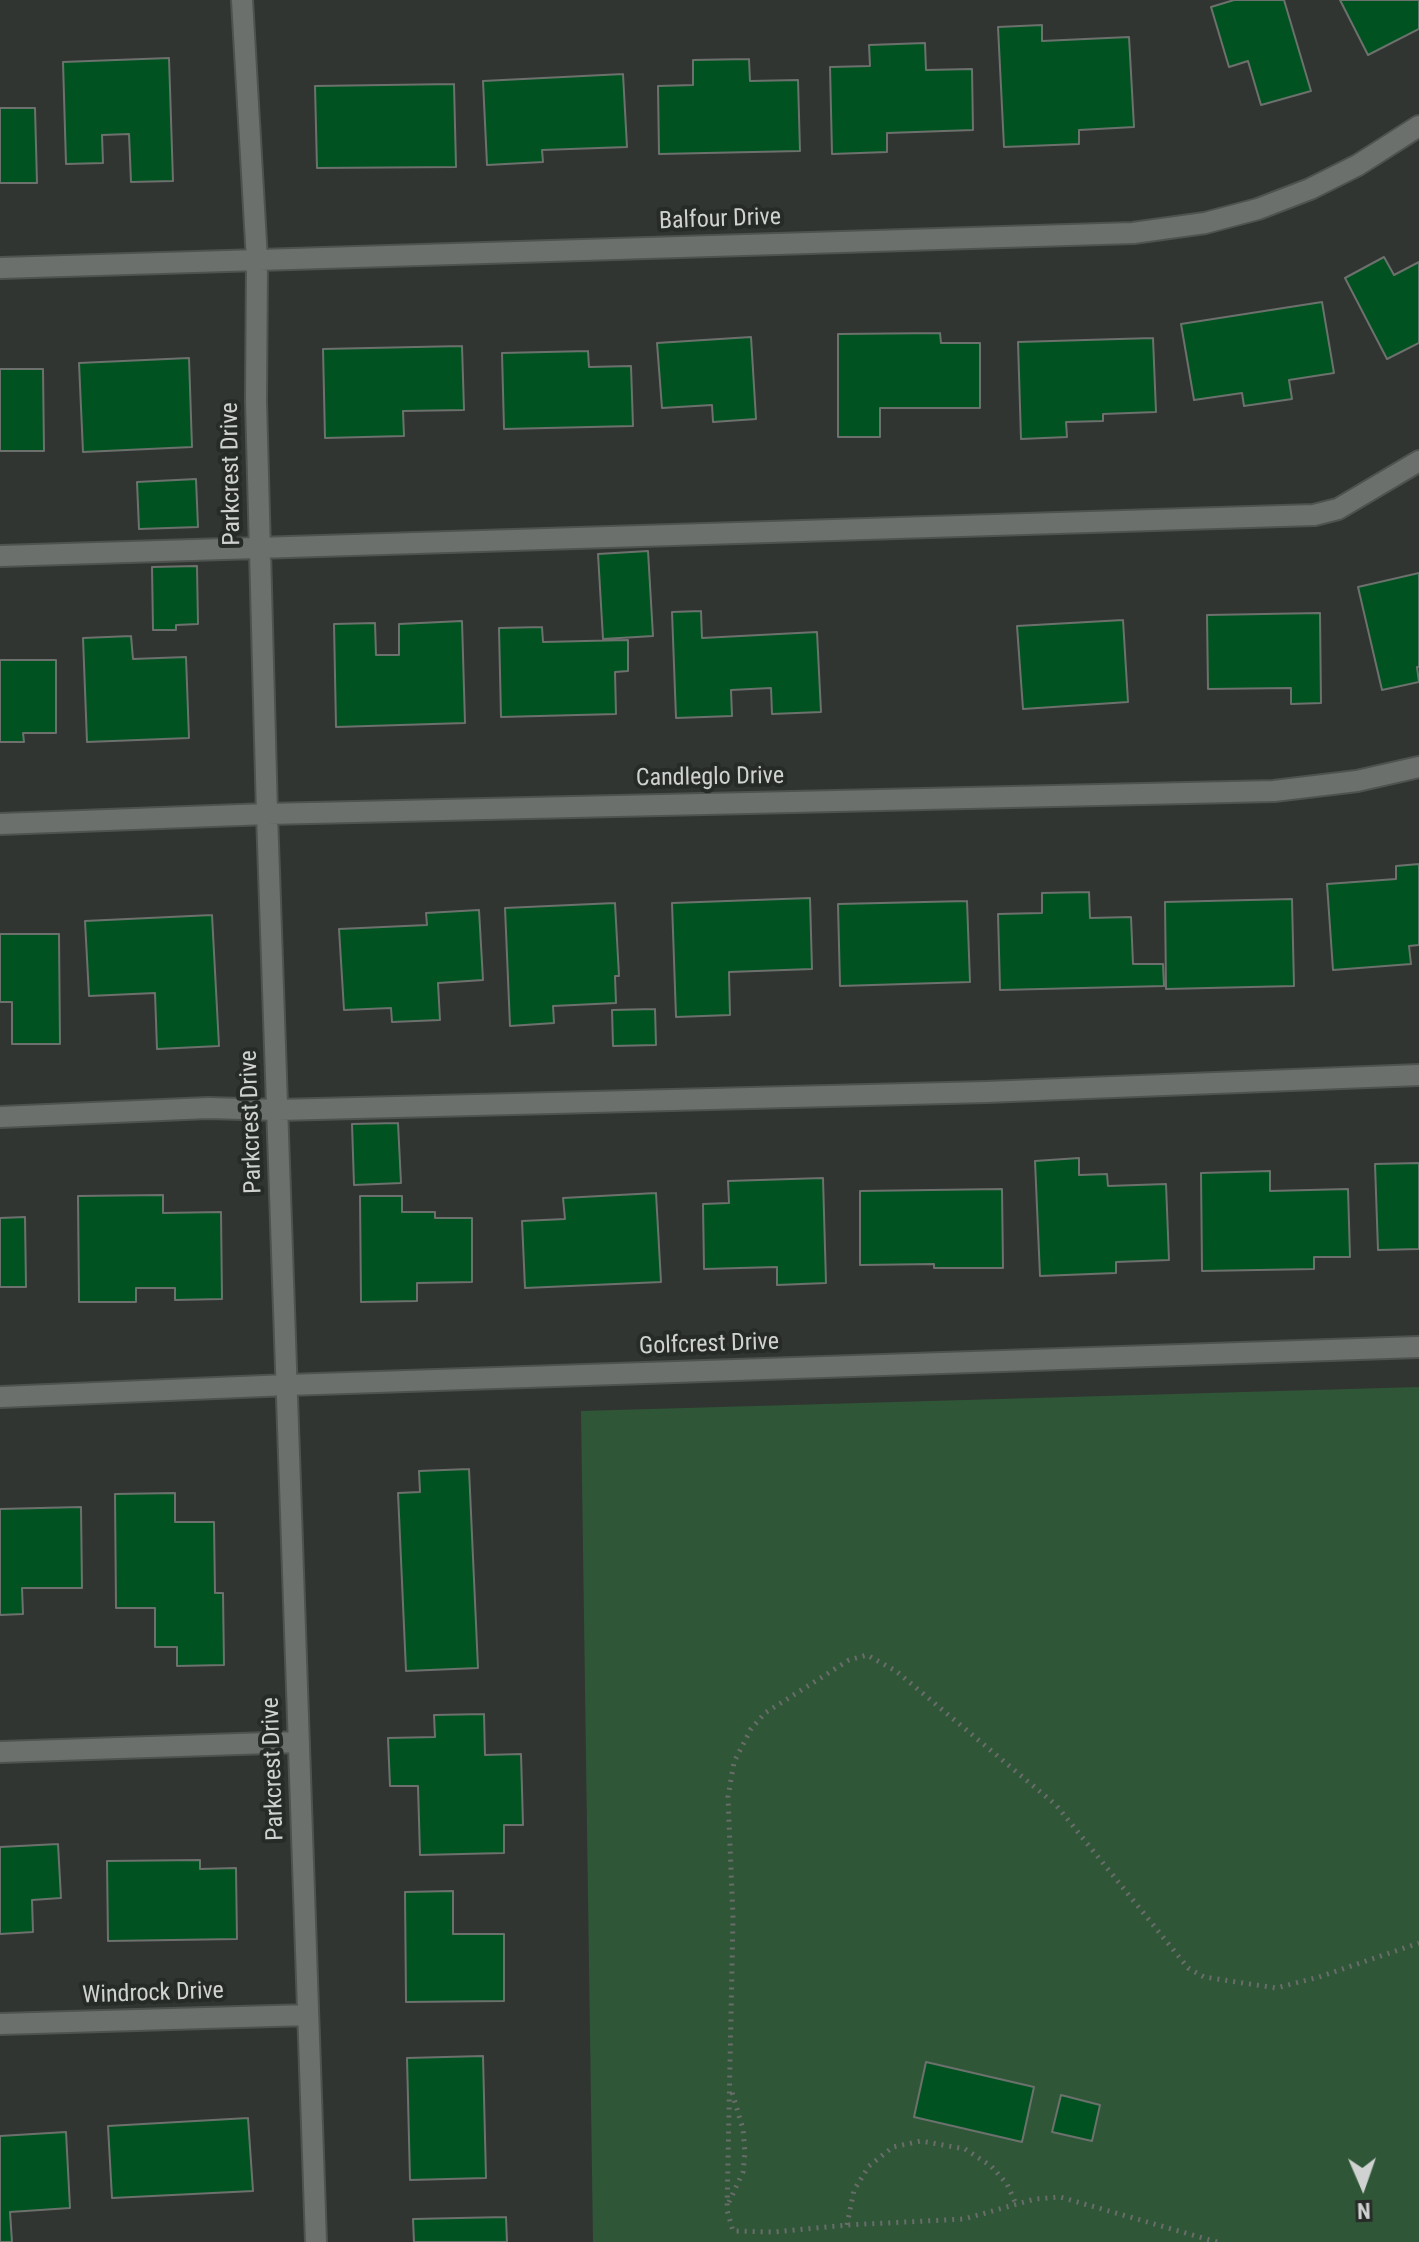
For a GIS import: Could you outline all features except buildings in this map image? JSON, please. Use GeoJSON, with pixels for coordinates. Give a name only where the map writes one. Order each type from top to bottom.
{"type":"FeatureCollection","features":[{"type":"Feature","properties":{"kind":"street","name":"Parkcrest Drive"},"geometry":{"type":"LineString","coordinates":[[242,0],[257,260],[256,401],[267,814],[316,2242]]}},
{"type":"Feature","properties":{"kind":"street","name":"Balfour Drive"},"geometry":{"type":"LineString","coordinates":[[0,268],[1133,233],[1205,223],[1258,209],[1310,189],[1358,165],[1419,126]]}},
{"type":"Feature","properties":{"kind":"street"},"geometry":{"type":"LineString","coordinates":[[0,556],[1314,515],[1338,509],[1419,461]]}},
{"type":"Feature","properties":{"kind":"street","name":"Candleglo Drive"},"geometry":{"type":"LineString","coordinates":[[0,824],[267,814],[1274,791],[1357,781],[1419,767]]}},
{"type":"Feature","properties":{"kind":"street"},"geometry":{"type":"LineString","coordinates":[[0,1117],[208,1108],[278,1110],[986,1092],[1419,1075]]}},
{"type":"Feature","properties":{"kind":"street","name":"Golfcrest Drive"},"geometry":{"type":"LineString","coordinates":[[0,1397],[1419,1347]]}},
{"type":"Feature","properties":{"kind":"street"},"geometry":{"type":"LineString","coordinates":[[0,1752],[299,1742]]}},
{"type":"Feature","properties":{"kind":"street","name":"Windrock Drive"},"geometry":{"type":"LineString","coordinates":[[0,2024],[308,2015]]}},
{"type":"Feature","properties":{"kind":"path"},"geometry":{"type":"LineString","coordinates":[[1217,2242],[1060,2197],[1035,2199],[964,2219],[774,2232],[733,2231],[728,2205],[733,1918],[728,1797],[734,1762],[751,1729],[765,1713],[849,1660],[867,1655],[896,1671],[1056,1805],[1188,1968],[1204,1977],[1276,1988],[1319,1977],[1419,1943]]}},
{"type":"Feature","properties":{"kind":"path"},"geometry":{"type":"LineString","coordinates":[[728,2205],[743,2172],[745,2153],[743,2129],[730,2084]]}},
{"type":"Feature","properties":{"kind":"path"},"geometry":{"type":"LineString","coordinates":[[847,2225],[854,2190],[869,2166],[893,2147],[921,2141],[965,2149],[991,2166],[1007,2184],[1016,2204]]}},
{"type":"Feature","properties":{"kind":"green space"},"geometry":{"type":"Polygon","coordinates":[[[1419,1387],[1419,2242],[593,2242],[581,1411],[1419,1387]]]}}]}
